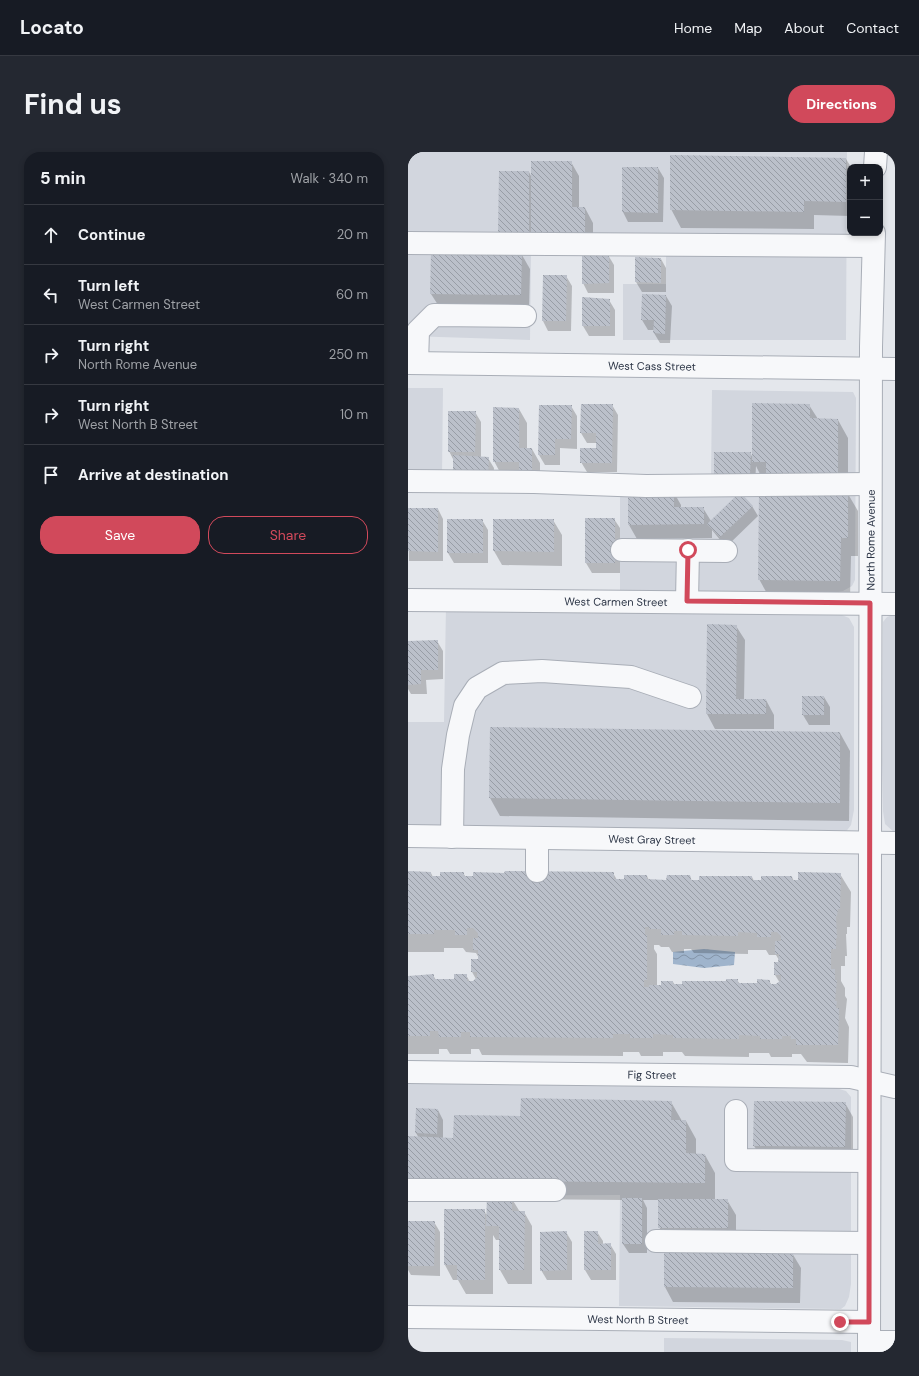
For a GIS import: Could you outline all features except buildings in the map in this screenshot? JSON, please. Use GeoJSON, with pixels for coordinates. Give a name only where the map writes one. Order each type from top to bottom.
{"type":"FeatureCollection","features":[{"type":"Feature","properties":{"kind":"street"},"geometry":{"type":"LineString","coordinates":[[875,164],[876,152]]}},
{"type":"Feature","properties":{"kind":"street"},"geometry":{"type":"LineString","coordinates":[[408,243],[873,239]]}},
{"type":"Feature","properties":{"kind":"street","name":"North Rome Avenue"},"geometry":{"type":"LineString","coordinates":[[869,1339],[870,484],[873,239]]}},
{"type":"Feature","properties":{"kind":"street"},"geometry":{"type":"LineString","coordinates":[[413,363],[418,331],[434,315],[525,316]]}},
{"type":"Feature","properties":{"kind":"street","name":"West Cass Street"},"geometry":{"type":"LineString","coordinates":[[413,363],[895,369]]}},
{"type":"Feature","properties":{"kind":"street"},"geometry":{"type":"LineString","coordinates":[[408,481],[534,482],[646,486],[870,484]]}},
{"type":"Feature","properties":{"kind":"street"},"geometry":{"type":"LineString","coordinates":[[622,550],[726,550]]}},
{"type":"Feature","properties":{"kind":"street"},"geometry":{"type":"LineString","coordinates":[[687,601],[688,550]]}},
{"type":"Feature","properties":{"kind":"street","name":"West Carmen Street"},"geometry":{"type":"LineString","coordinates":[[408,600],[687,601],[895,604]]}},
{"type":"Feature","properties":{"kind":"street"},"geometry":{"type":"LineString","coordinates":[[452,837],[453,769],[458,735],[465,706],[477,688],[503,673],[542,672],[631,677],[690,697]]}},
{"type":"Feature","properties":{"kind":"street","name":"West Gray Street"},"geometry":{"type":"LineString","coordinates":[[408,836],[895,843]]}},
{"type":"Feature","properties":{"kind":"street"},"geometry":{"type":"LineString","coordinates":[[537,838],[537,871]]}},
{"type":"Feature","properties":{"kind":"street","name":"Fig Street"},"geometry":{"type":"LineString","coordinates":[[408,1072],[851,1077],[895,1087]]}},
{"type":"Feature","properties":{"kind":"street"},"geometry":{"type":"LineString","coordinates":[[736,1111],[736,1160],[869,1161]]}},
{"type":"Feature","properties":{"kind":"street"},"geometry":{"type":"LineString","coordinates":[[408,1190],[555,1190]]}},
{"type":"Feature","properties":{"kind":"street"},"geometry":{"type":"LineString","coordinates":[[656,1241],[869,1243]]}},
{"type":"Feature","properties":{"kind":"street","name":"West North B Street"},"geometry":{"type":"LineString","coordinates":[[408,1316],[869,1339],[895,1342]]}},
{"type":"Feature","properties":{"kind":"shaded area"},"geometry":{"type":"Polygon","coordinates":[[[408,152],[847,152],[846,340],[623,340],[623,284],[666,284],[666,250],[531,250],[530,340],[408,336],[408,152]]]}},
{"type":"Feature","properties":{"kind":"shaded area"},"geometry":{"type":"Polygon","coordinates":[[[408,388],[443,388],[442,476],[408,475],[408,388]]]}},
{"type":"Feature","properties":{"kind":"shaded area"},"geometry":{"type":"Polygon","coordinates":[[[712,390],[853,392],[856,398],[855,580],[852,586],[843,591],[828,594],[620,592],[620,479],[711,480],[712,390]]]}},
{"type":"Feature","properties":{"kind":"shaded area"},"geometry":{"type":"Polygon","coordinates":[[[446,606],[837,613],[849,618],[854,627],[854,810],[851,825],[845,833],[408,826],[408,722],[444,722],[446,606]]]}},
{"type":"Feature","properties":{"kind":"shaded area"},"geometry":{"type":"Polygon","coordinates":[[[895,614],[895,833],[885,824],[883,811],[882,762],[883,622],[887,617],[895,614]]]}},
{"type":"Feature","properties":{"kind":"shaded area"},"geometry":{"type":"Polygon","coordinates":[[[408,1079],[836,1088],[846,1091],[851,1097],[851,1284],[849,1297],[845,1306],[841,1309],[619,1306],[620,1195],[408,1196],[408,1079]]]}},
{"type":"Feature","properties":{"kind":"shaded area"},"geometry":{"type":"Polygon","coordinates":[[[664,1338],[842,1340],[851,1342],[851,1352],[664,1352],[664,1338]]]}},
{"type":"Feature","properties":{"kind":"water"},"geometry":{"type":"Polygon","coordinates":[[[704,949],[735,952],[734,965],[704,968],[673,964],[673,952],[704,949]]]}},
{"type":"Feature","properties":{"kind":"route"},"geometry":{"type":"LineString","coordinates":[[688,550],[687,601],[870,603],[869,1322],[840,1322]]}}]}
